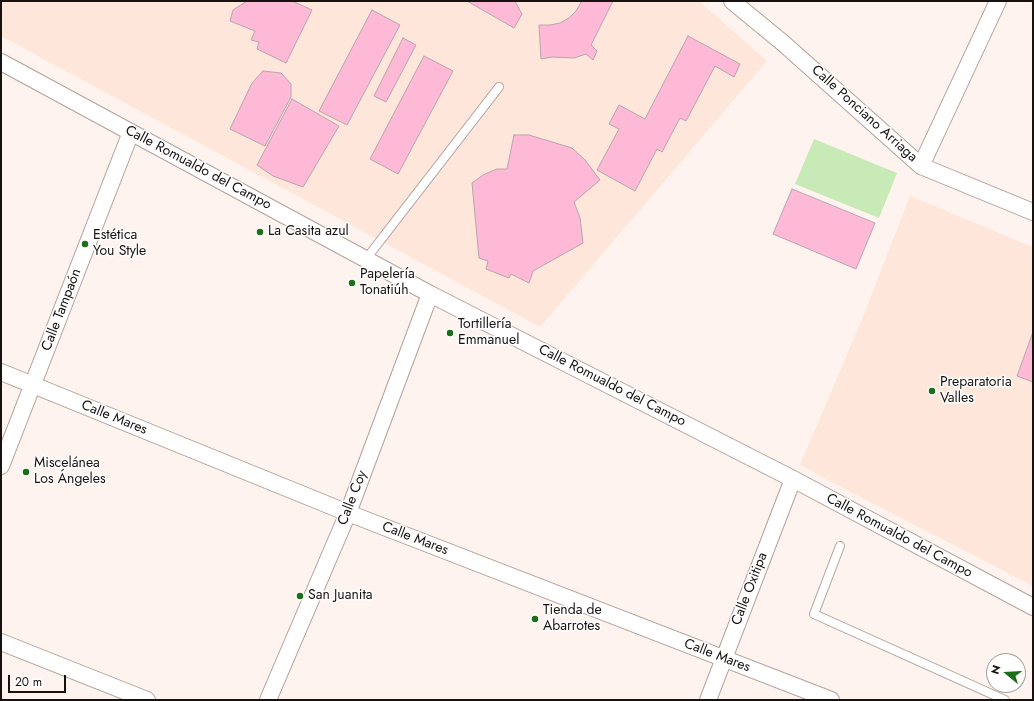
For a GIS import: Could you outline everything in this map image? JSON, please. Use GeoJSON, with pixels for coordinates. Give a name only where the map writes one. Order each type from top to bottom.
{"type":"FeatureCollection","features":[{"type":"Feature","properties":{"kind":"street","name":"Calle Ponciano Arriaga"},"geometry":{"type":"LineString","coordinates":[[732,1],[784,43],[921,166],[1033,212]]}},
{"type":"Feature","properties":{"kind":"street"},"geometry":{"type":"LineString","coordinates":[[921,166],[998,1]]}},
{"type":"Feature","properties":{"kind":"street","name":"Calle Romualdo del Campo"},"geometry":{"type":"LineString","coordinates":[[1,62],[430,294],[792,479],[1033,607]]}},
{"type":"Feature","properties":{"kind":"street","name":"Calle Tampaón"},"geometry":{"type":"LineString","coordinates":[[1,466],[131,132]]}},
{"type":"Feature","properties":{"kind":"street","name":"Calle Coy"},"geometry":{"type":"LineString","coordinates":[[268,700],[348,513],[430,294]]}},
{"type":"Feature","properties":{"kind":"street","name":"Calle Mares"},"geometry":{"type":"LineString","coordinates":[[1,372],[348,513],[830,700]]}},
{"type":"Feature","properties":{"kind":"street","name":"Calle Oxitipa"},"geometry":{"type":"LineString","coordinates":[[708,700],[792,479]]}},
{"type":"Feature","properties":{"kind":"street"},"geometry":{"type":"LineString","coordinates":[[1,642],[147,700]]}},
{"type":"Feature","properties":{"kind":"lane"},"geometry":{"type":"LineString","coordinates":[[366,259],[499,86]]}},
{"type":"Feature","properties":{"kind":"lane"},"geometry":{"type":"LineString","coordinates":[[840,546],[814,614],[1005,700]]}},
{"type":"Feature","properties":{"kind":"shaded area"},"geometry":{"type":"Polygon","coordinates":[[[1,1],[699,1],[767,61],[540,327],[1,36],[1,1]]]}},
{"type":"Feature","properties":{"kind":"shaded area","name":"Preparatoria Valles"},"geometry":{"type":"Polygon","coordinates":[[[910,196],[1033,247],[1033,586],[800,465],[863,317],[910,196]]]}},
{"type":"Feature","properties":{"kind":"green space"},"geometry":{"type":"Polygon","coordinates":[[[814,139],[897,173],[879,218],[795,184],[814,139]]]}},
{"type":"Feature","properties":{"kind":"building"},"geometry":{"type":"Polygon","coordinates":[[[247,1],[292,1],[312,10],[286,63],[257,49],[259,42],[251,40],[255,31],[230,21],[233,10],[247,1]]]}},
{"type":"Feature","properties":{"kind":"building"},"geometry":{"type":"Polygon","coordinates":[[[467,1],[515,1],[522,14],[514,28],[467,1]]]}},
{"type":"Feature","properties":{"kind":"building"},"geometry":{"type":"Polygon","coordinates":[[[582,1],[613,1],[591,45],[597,51],[593,60],[586,54],[574,58],[552,57],[541,59],[539,25],[560,23],[569,18],[576,11],[582,1]]]}},
{"type":"Feature","properties":{"kind":"building"},"geometry":{"type":"Polygon","coordinates":[[[372,10],[400,25],[347,125],[319,111],[372,10]]]}},
{"type":"Feature","properties":{"kind":"building"},"geometry":{"type":"Polygon","coordinates":[[[688,36],[740,64],[734,77],[715,66],[686,121],[680,118],[662,152],[657,149],[635,191],[597,170],[619,129],[609,124],[619,105],[645,119],[688,36]]]}},
{"type":"Feature","properties":{"kind":"building"},"geometry":{"type":"Polygon","coordinates":[[[403,38],[416,45],[386,102],[374,96],[403,38]]]}},
{"type":"Feature","properties":{"kind":"building"},"geometry":{"type":"Polygon","coordinates":[[[424,56],[453,71],[398,174],[370,159],[424,56]]]}},
{"type":"Feature","properties":{"kind":"building"},"geometry":{"type":"Polygon","coordinates":[[[263,71],[281,73],[291,84],[291,97],[265,146],[230,129],[252,83],[263,71]]]}},
{"type":"Feature","properties":{"kind":"building"},"geometry":{"type":"Polygon","coordinates":[[[292,99],[339,126],[303,187],[273,176],[257,165],[292,99]]]}},
{"type":"Feature","properties":{"kind":"building"},"geometry":{"type":"Polygon","coordinates":[[[514,135],[529,135],[572,148],[585,160],[600,180],[574,202],[580,218],[583,243],[533,271],[529,283],[511,274],[509,278],[486,269],[488,261],[479,258],[472,183],[483,175],[497,169],[507,169],[514,135]]]}},
{"type":"Feature","properties":{"kind":"building"},"geometry":{"type":"Polygon","coordinates":[[[792,189],[875,223],[856,269],[773,234],[792,189]]]}},
{"type":"Feature","properties":{"kind":"building"},"geometry":{"type":"Polygon","coordinates":[[[1033,332],[1033,382],[1017,376],[1033,332]]]}},
{"type":"Feature","properties":{"kind":"place","name":"La Casita azul"},"geometry":{"type":"Point","coordinates":[260,232]}},
{"type":"Feature","properties":{"kind":"place","name":"Estética You Style"},"geometry":{"type":"Point","coordinates":[85,244]}},
{"type":"Feature","properties":{"kind":"place","name":"Papelería Tonatiúh"},"geometry":{"type":"Point","coordinates":[352,283]}},
{"type":"Feature","properties":{"kind":"place","name":"Tortillería Emmanuel"},"geometry":{"type":"Point","coordinates":[450,333]}},
{"type":"Feature","properties":{"kind":"place","name":"Preparatoria Valles"},"geometry":{"type":"Point","coordinates":[932,391]}},
{"type":"Feature","properties":{"kind":"place","name":"Miscelánea Los Ángeles"},"geometry":{"type":"Point","coordinates":[26,472]}},
{"type":"Feature","properties":{"kind":"place","name":"San Juanita"},"geometry":{"type":"Point","coordinates":[300,596]}},
{"type":"Feature","properties":{"kind":"place","name":"Tienda de Abarrotes"},"geometry":{"type":"Point","coordinates":[535,619]}}]}
